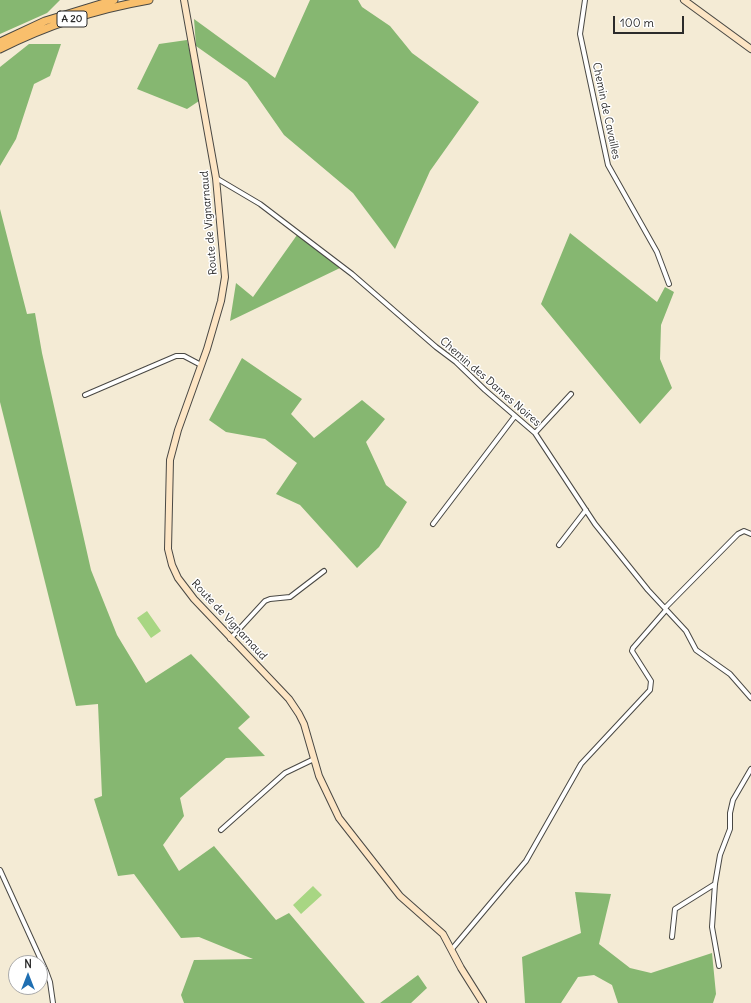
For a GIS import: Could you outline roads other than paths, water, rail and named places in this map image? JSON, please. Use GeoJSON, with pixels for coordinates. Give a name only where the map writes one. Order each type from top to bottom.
{"type":"FeatureCollection","features":[{"type":"Feature","properties":{"kind":"highway","name":"A 20"},"geometry":{"type":"LineString","coordinates":[[0,42],[46,21],[114,0]]}},
{"type":"Feature","properties":{"kind":"highway","name":"A 20"},"geometry":{"type":"LineString","coordinates":[[0,49],[27,36],[69,20],[113,7],[149,0]]}},
{"type":"Feature","properties":{"kind":"street","name":"Route de Vignarnaud"},"geometry":{"type":"LineString","coordinates":[[184,0],[216,178],[225,277],[221,301],[201,365],[178,430],[170,460],[168,549],[172,565],[178,578],[230,639],[288,698],[300,714],[314,759],[331,804],[347,830],[400,896],[439,929],[483,1003]]}},
{"type":"Feature","properties":{"kind":"street","name":"Chemin de Cavailles"},"geometry":{"type":"LineString","coordinates":[[585,0],[580,34],[608,165],[657,252],[669,284]]}},
{"type":"Feature","properties":{"kind":"street"},"geometry":{"type":"LineString","coordinates":[[684,0],[751,49]]}},
{"type":"Feature","properties":{"kind":"street","name":"Chemin des Dames Noires"},"geometry":{"type":"LineString","coordinates":[[216,178],[260,204],[352,274],[436,347],[456,362],[535,433],[616,552],[686,631],[696,650],[730,674],[751,698]]}},
{"type":"Feature","properties":{"kind":"street"},"geometry":{"type":"LineString","coordinates":[[86,395],[176,356],[184,356],[201,365]]}},
{"type":"Feature","properties":{"kind":"street"},"geometry":{"type":"LineString","coordinates":[[535,433],[571,394]]}},
{"type":"Feature","properties":{"kind":"street"},"geometry":{"type":"LineString","coordinates":[[433,524],[515,416]]}},
{"type":"Feature","properties":{"kind":"street"},"geometry":{"type":"LineString","coordinates":[[559,545],[586,510]]}},
{"type":"Feature","properties":{"kind":"street"},"geometry":{"type":"LineString","coordinates":[[452,949],[526,861],[581,764],[650,690],[652,680],[632,651],[633,648],[666,609],[738,534],[744,531],[751,534]]}},
{"type":"Feature","properties":{"kind":"street"},"geometry":{"type":"LineString","coordinates":[[230,639],[265,601],[268,599],[290,597],[324,571]]}},
{"type":"Feature","properties":{"kind":"street"},"geometry":{"type":"LineString","coordinates":[[221,830],[285,773],[314,759]]}},
{"type":"Feature","properties":{"kind":"street"},"geometry":{"type":"LineString","coordinates":[[719,966],[712,927],[715,884],[720,855],[730,829],[730,813],[733,800],[751,769]]}},
{"type":"Feature","properties":{"kind":"street"},"geometry":{"type":"LineString","coordinates":[[0,870],[33,946],[46,971],[50,982],[53,1003]]}},
{"type":"Feature","properties":{"kind":"street"},"geometry":{"type":"LineString","coordinates":[[672,937],[675,910],[715,884]]}}]}
